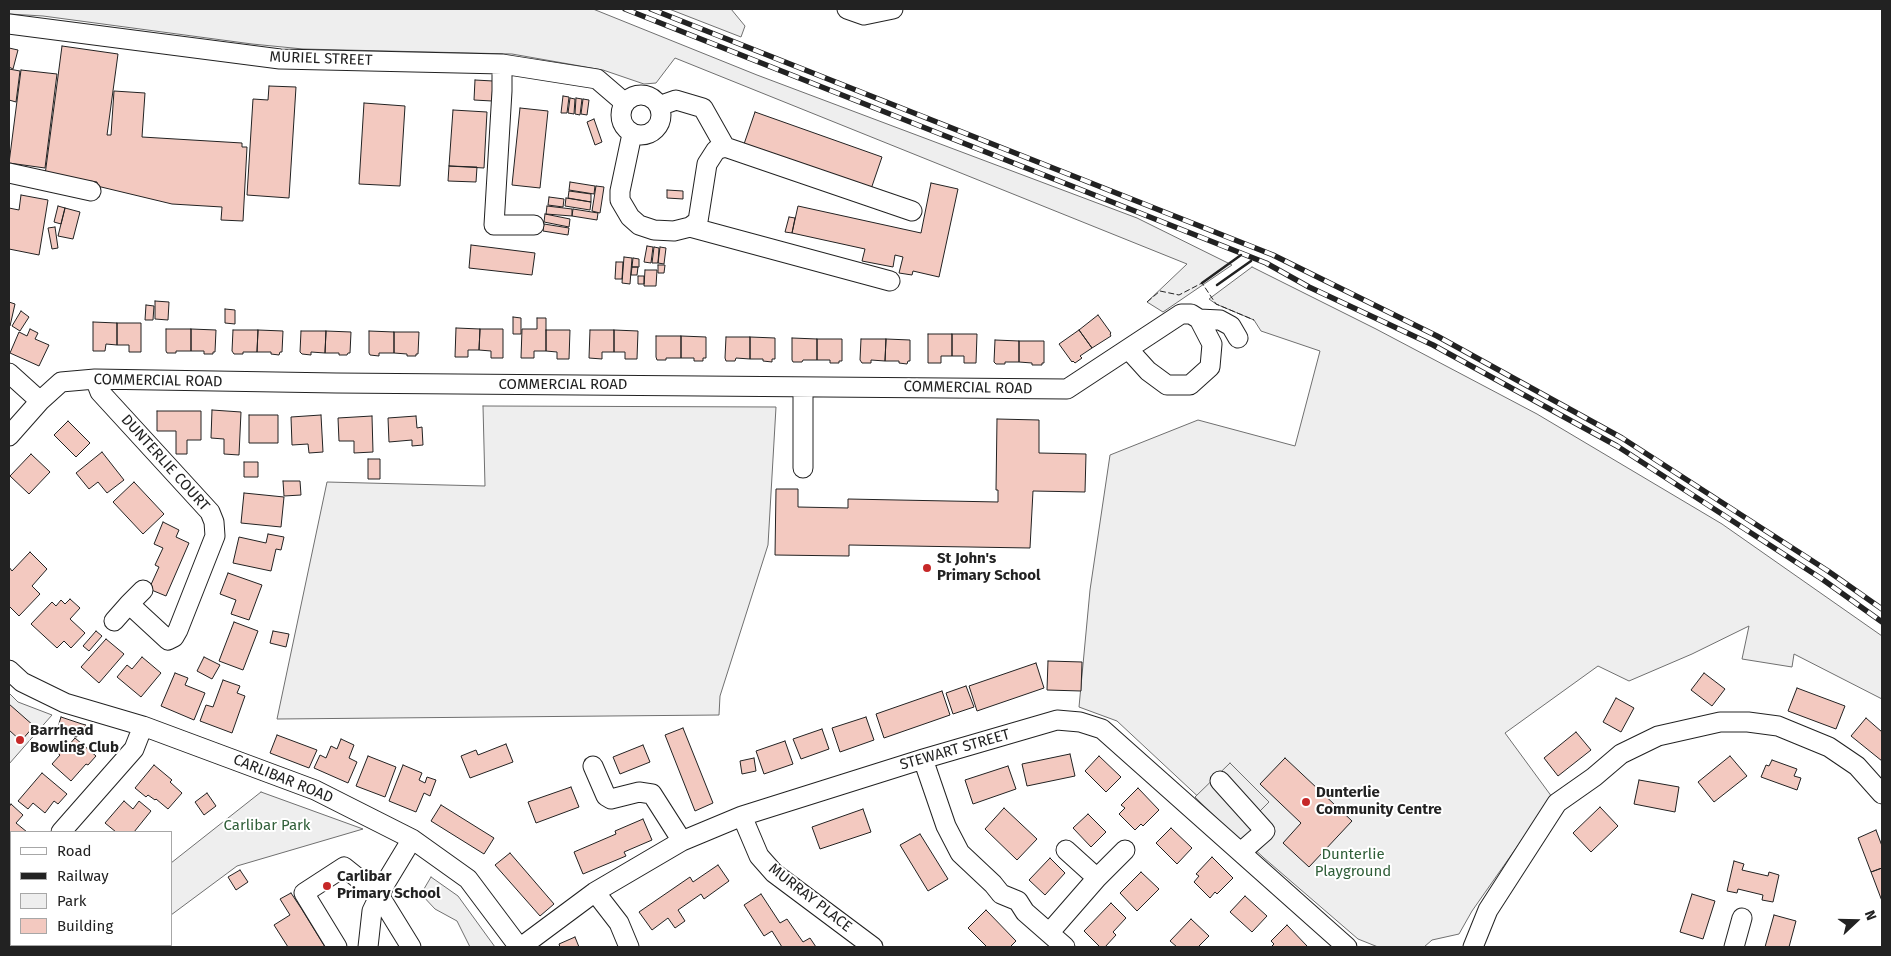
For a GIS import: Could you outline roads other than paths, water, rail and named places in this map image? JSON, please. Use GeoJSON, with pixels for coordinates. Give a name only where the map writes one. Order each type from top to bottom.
{"type":"FeatureCollection","features":[{"type":"Feature","properties":{"kind":"street"},"geometry":{"type":"LineString","coordinates":[[847,9],[864,15],[893,9]]}},
{"type":"Feature","properties":{"kind":"street","name":"MURIEL STREET"},"geometry":{"type":"LineString","coordinates":[[9,24],[280,59],[502,64],[597,79],[624,103]]}},
{"type":"Feature","properties":{"kind":"street"},"geometry":{"type":"LineString","coordinates":[[502,64],[494,225],[534,225]]}},
{"type":"Feature","properties":{"kind":"street"},"geometry":{"type":"LineString","coordinates":[[643,95],[652,98],[659,106],[661,116],[659,126],[652,133],[642,136],[632,134],[625,128],[621,120],[621,111],[624,103],[632,97],[643,95]]}},
{"type":"Feature","properties":{"kind":"street"},"geometry":{"type":"LineString","coordinates":[[659,106],[676,100],[704,108],[725,147]]}},
{"type":"Feature","properties":{"kind":"street"},"geometry":{"type":"LineString","coordinates":[[632,134],[628,145],[620,200],[630,217],[639,225],[654,230],[674,231],[690,227],[698,221],[701,213],[707,164],[716,150],[725,147],[912,212]]}},
{"type":"Feature","properties":{"kind":"street"},"geometry":{"type":"LineString","coordinates":[[9,173],[90,191]]}},
{"type":"Feature","properties":{"kind":"street"},"geometry":{"type":"LineString","coordinates":[[690,227],[890,281]]}},
{"type":"Feature","properties":{"kind":"street","name":"COMMERCIAL ROAD"},"geometry":{"type":"LineString","coordinates":[[9,436],[40,401],[61,382],[95,379],[346,384],[1067,389],[1181,314],[1191,314],[1199,319]]}},
{"type":"Feature","properties":{"kind":"street"},"geometry":{"type":"LineString","coordinates":[[1199,319],[1220,320],[1230,326],[1238,338]]}},
{"type":"Feature","properties":{"kind":"street"},"geometry":{"type":"LineString","coordinates":[[1129,350],[1148,371],[1167,385],[1190,385],[1210,367],[1212,344],[1199,319]]}},
{"type":"Feature","properties":{"kind":"street"},"geometry":{"type":"LineString","coordinates":[[9,373],[40,401]]}},
{"type":"Feature","properties":{"kind":"street","name":"DUNTERLIE COURT"},"geometry":{"type":"LineString","coordinates":[[95,379],[100,392],[210,512],[214,522],[215,536],[174,637],[168,640],[129,604]]}},
{"type":"Feature","properties":{"kind":"street"},"geometry":{"type":"LineString","coordinates":[[803,387],[803,468]]}},
{"type":"Feature","properties":{"kind":"street"},"geometry":{"type":"LineString","coordinates":[[114,622],[143,590]]}},
{"type":"Feature","properties":{"kind":"street","name":"CARLIBAR ROAD"},"geometry":{"type":"LineString","coordinates":[[9,670],[22,682],[65,703],[143,726],[315,790],[412,839],[468,879],[520,947]]}},
{"type":"Feature","properties":{"kind":"street","name":"STEWART STREET"},"geometry":{"type":"LineString","coordinates":[[520,947],[595,892],[682,841],[742,816],[923,759],[1057,720],[1080,722],[1102,729],[1347,947]]}},
{"type":"Feature","properties":{"kind":"street"},"geometry":{"type":"LineString","coordinates":[[1473,947],[1488,910],[1557,803],[1594,777],[1620,754],[1658,736],[1720,722],[1748,722],[1778,726],[1828,747],[1857,766],[1882,794]]}},
{"type":"Feature","properties":{"kind":"street"},"geometry":{"type":"LineString","coordinates":[[62,831],[134,749],[143,726]]}},
{"type":"Feature","properties":{"kind":"street"},"geometry":{"type":"LineString","coordinates":[[923,759],[946,826],[960,853],[1001,894],[1018,901],[1025,912],[1064,947]]}},
{"type":"Feature","properties":{"kind":"street"},"geometry":{"type":"LineString","coordinates":[[593,766],[606,796],[611,799],[639,792],[652,794],[682,841]]}},
{"type":"Feature","properties":{"kind":"street"},"geometry":{"type":"LineString","coordinates":[[1220,781],[1265,831],[1241,852]]}},
{"type":"Feature","properties":{"kind":"street","name":"MURRAY PLACE"},"geometry":{"type":"LineString","coordinates":[[742,816],[759,856],[774,873],[873,947]]}},
{"type":"Feature","properties":{"kind":"street"},"geometry":{"type":"LineString","coordinates":[[368,947],[372,911],[412,839]]}},
{"type":"Feature","properties":{"kind":"street"},"geometry":{"type":"LineString","coordinates":[[1066,850],[1097,878]]}},
{"type":"Feature","properties":{"kind":"street"},"geometry":{"type":"LineString","coordinates":[[1050,933],[1097,878],[1125,850]]}},
{"type":"Feature","properties":{"kind":"street"},"geometry":{"type":"LineString","coordinates":[[337,947],[304,893],[344,868],[380,895],[411,947]]}},
{"type":"Feature","properties":{"kind":"street"},"geometry":{"type":"LineString","coordinates":[[595,892],[619,923],[629,947]]}},
{"type":"Feature","properties":{"kind":"street"},"geometry":{"type":"LineString","coordinates":[[1734,947],[1742,918]]}},
{"type":"Feature","properties":{"kind":"railway"},"geometry":{"type":"LineString","coordinates":[[625,9],[1266,263],[1309,287],[1433,345],[1617,446],[1822,579],[1882,622]]}},
{"type":"Feature","properties":{"kind":"railway"},"geometry":{"type":"LineString","coordinates":[[651,9],[1273,255],[1437,336],[1622,438],[1828,571],[1882,609]]}},
{"type":"Feature","properties":{"kind":"place","name":"St John's Primary School"},"geometry":{"type":"Point","coordinates":[927,568]}},
{"type":"Feature","properties":{"kind":"place","name":"Barrhead Bowling Club"},"geometry":{"type":"Point","coordinates":[20,740]}},
{"type":"Feature","properties":{"kind":"place","name":"Dunterlie Community Centre"},"geometry":{"type":"Point","coordinates":[1306,802]}},
{"type":"Feature","properties":{"kind":"place","name":"Carlibar Primary School"},"geometry":{"type":"Point","coordinates":[327,886]}},
{"type":"Feature","properties":{"kind":"park label","name":"Carlibar Park"},"geometry":{"type":"Point","coordinates":[267,826]}},
{"type":"Feature","properties":{"kind":"park label","name":"Dunterlie Playground"},"geometry":{"type":"Point","coordinates":[1353,864]}}]}
